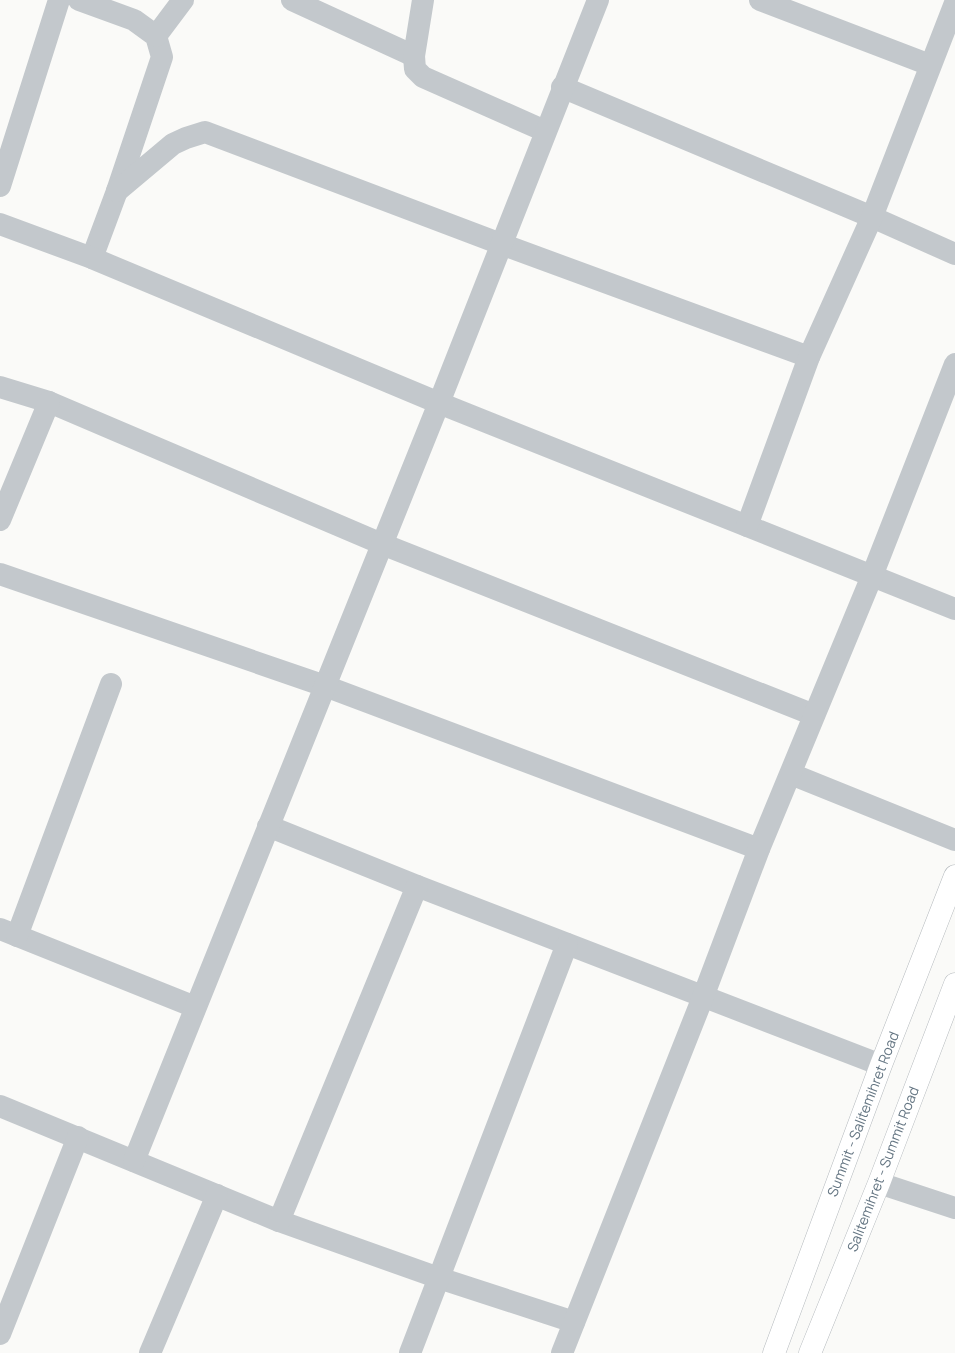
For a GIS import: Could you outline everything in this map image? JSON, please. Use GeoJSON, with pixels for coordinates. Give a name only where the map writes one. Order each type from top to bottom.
{"type":"FeatureCollection","features":[{"type":"Feature","properties":{"kind":"main road","name":"Summit - Salitemihret Road"},"geometry":{"type":"LineString","coordinates":[[774,1353],[881,1065],[955,876]]}},
{"type":"Feature","properties":{"kind":"main road","name":"Salitemihret - Summit Road"},"geometry":{"type":"LineString","coordinates":[[810,1353],[950,1010],[955,984]]}},
{"type":"Feature","properties":{"kind":"street"},"geometry":{"type":"LineString","coordinates":[[0,186],[59,0]]}},
{"type":"Feature","properties":{"kind":"street"},"geometry":{"type":"LineString","coordinates":[[79,0],[134,20],[156,36],[162,58],[117,191],[92,258]]}},
{"type":"Feature","properties":{"kind":"street"},"geometry":{"type":"LineString","coordinates":[[156,36],[183,0]]}},
{"type":"Feature","properties":{"kind":"street"},"geometry":{"type":"LineString","coordinates":[[292,0],[414,56]]}},
{"type":"Feature","properties":{"kind":"street"},"geometry":{"type":"LineString","coordinates":[[423,0],[414,56],[416,69],[423,77],[545,131]]}},
{"type":"Feature","properties":{"kind":"street"},"geometry":{"type":"LineString","coordinates":[[134,1161],[268,826],[326,686],[439,403],[562,87],[598,0]]}},
{"type":"Feature","properties":{"kind":"street"},"geometry":{"type":"LineString","coordinates":[[760,0],[930,65]]}},
{"type":"Feature","properties":{"kind":"street"},"geometry":{"type":"LineString","coordinates":[[747,526],[810,358],[872,217],[955,3]]}},
{"type":"Feature","properties":{"kind":"street"},"geometry":{"type":"LineString","coordinates":[[562,87],[872,217],[955,254]]}},
{"type":"Feature","properties":{"kind":"street"},"geometry":{"type":"LineString","coordinates":[[117,191],[173,144],[205,132],[501,244],[810,358]]}},
{"type":"Feature","properties":{"kind":"street"},"geometry":{"type":"LineString","coordinates":[[0,224],[92,258],[439,403],[955,609]]}},
{"type":"Feature","properties":{"kind":"street"},"geometry":{"type":"LineString","coordinates":[[562,1353],[703,997],[759,849],[872,576],[955,364]]}},
{"type":"Feature","properties":{"kind":"street"},"geometry":{"type":"LineString","coordinates":[[0,387],[49,402],[382,544],[814,715]]}},
{"type":"Feature","properties":{"kind":"street"},"geometry":{"type":"LineString","coordinates":[[0,520],[49,402]]}},
{"type":"Feature","properties":{"kind":"street"},"geometry":{"type":"LineString","coordinates":[[0,574],[326,686],[759,849]]}},
{"type":"Feature","properties":{"kind":"street"},"geometry":{"type":"LineString","coordinates":[[112,684],[8,932],[195,1007]]}},
{"type":"Feature","properties":{"kind":"street"},"geometry":{"type":"LineString","coordinates":[[791,774],[955,840]]}},
{"type":"Feature","properties":{"kind":"street"},"geometry":{"type":"LineString","coordinates":[[268,826],[417,886],[881,1065]]}},
{"type":"Feature","properties":{"kind":"street"},"geometry":{"type":"LineString","coordinates":[[279,1221],[417,886]]}},
{"type":"Feature","properties":{"kind":"street"},"geometry":{"type":"LineString","coordinates":[[410,1353],[567,944]]}},
{"type":"Feature","properties":{"kind":"street"},"geometry":{"type":"LineString","coordinates":[[0,1106],[279,1221],[439,1278],[574,1322]]}},
{"type":"Feature","properties":{"kind":"street"},"geometry":{"type":"LineString","coordinates":[[0,1334],[78,1137]]}},
{"type":"Feature","properties":{"kind":"street"},"geometry":{"type":"LineString","coordinates":[[879,1183],[955,1208]]}},
{"type":"Feature","properties":{"kind":"street"},"geometry":{"type":"LineString","coordinates":[[150,1353],[218,1195]]}}]}
